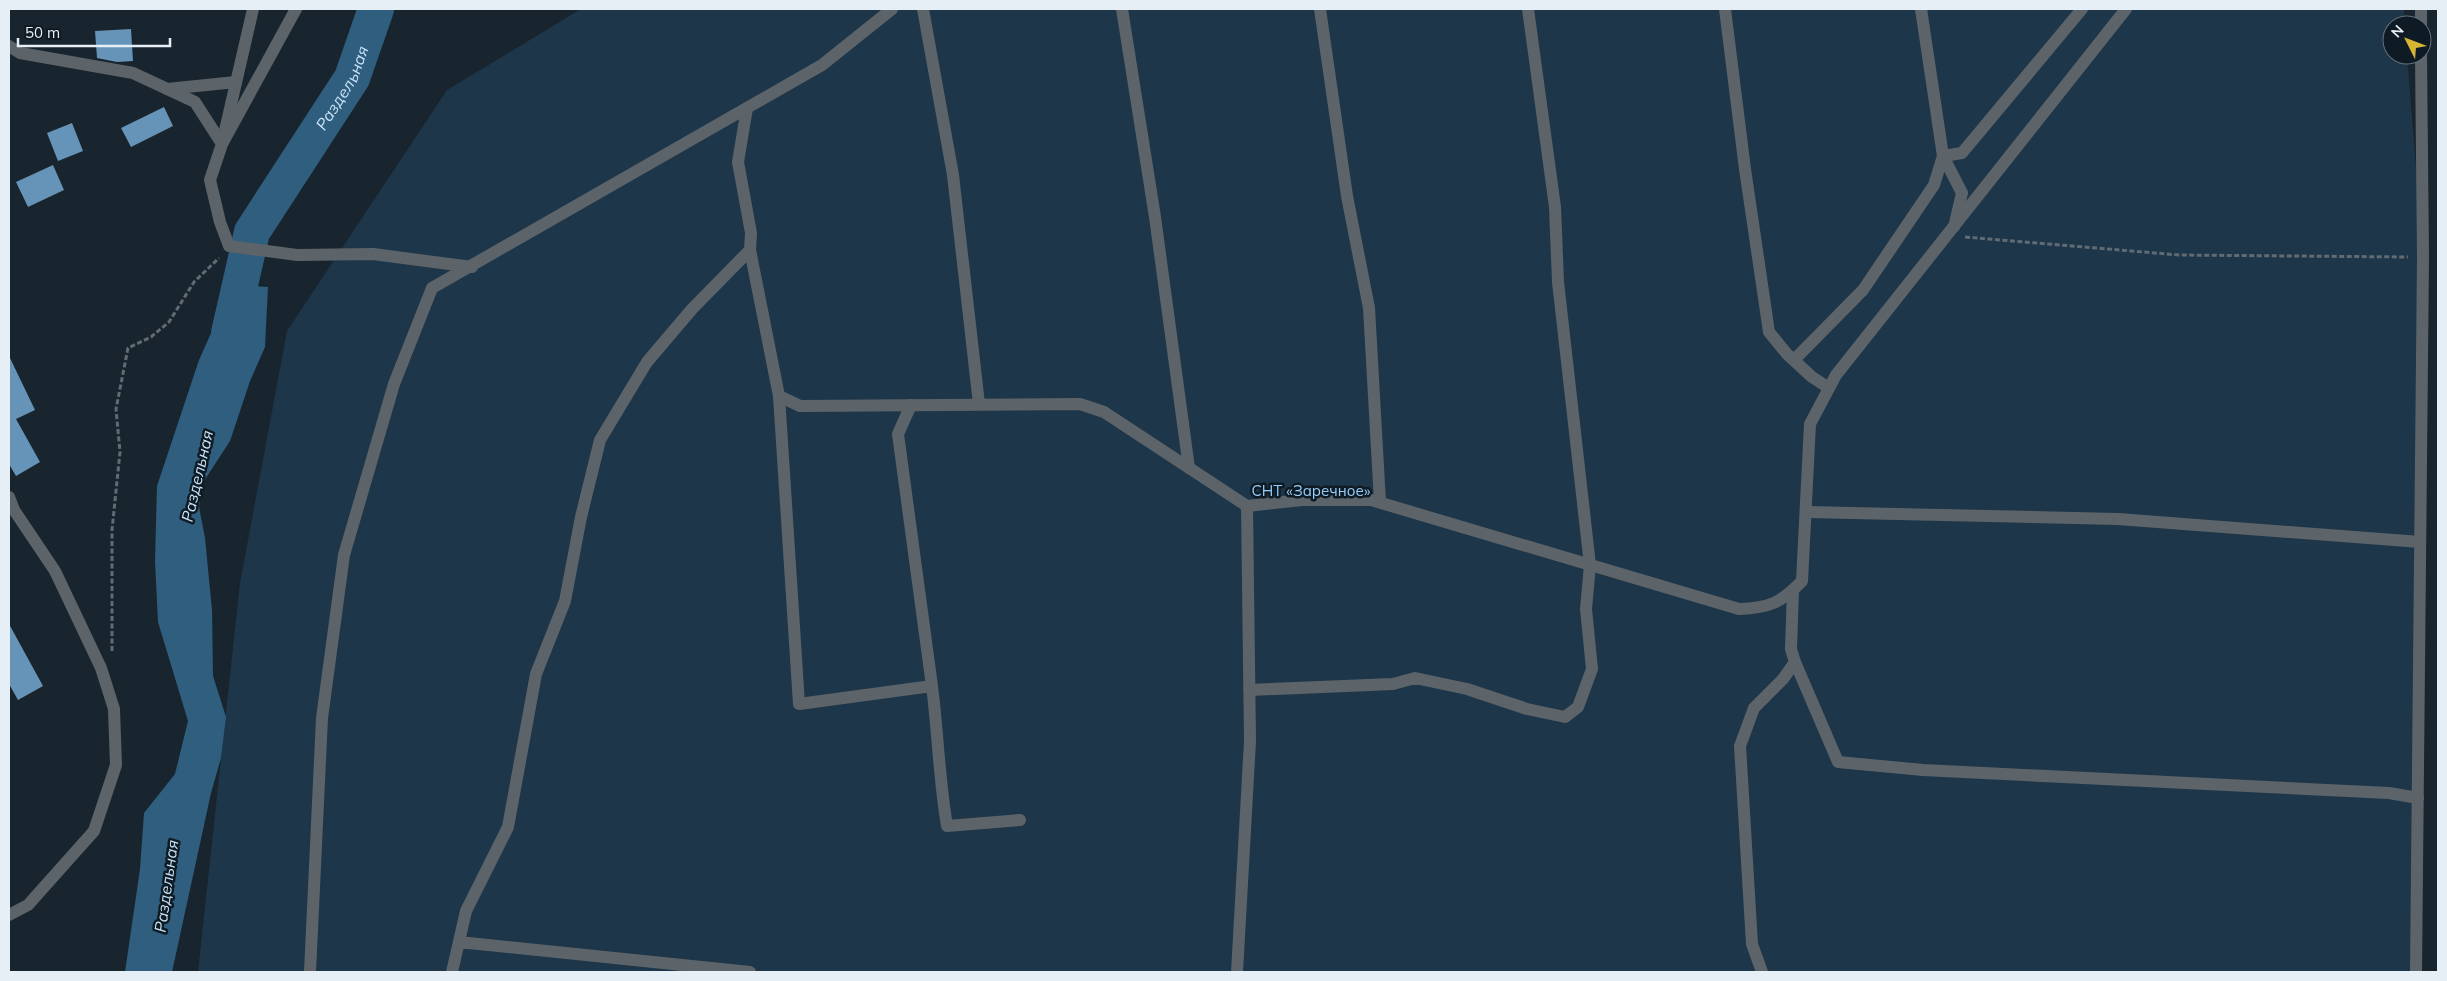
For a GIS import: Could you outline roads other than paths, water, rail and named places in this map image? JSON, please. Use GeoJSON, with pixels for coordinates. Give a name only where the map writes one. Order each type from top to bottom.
{"type":"FeatureCollection","features":[{"type":"Feature","properties":{"kind":"street"},"geometry":{"type":"LineString","coordinates":[[253,9],[222,144],[210,180],[220,222],[229,246],[297,256],[374,254],[472,267]]}},
{"type":"Feature","properties":{"kind":"street"},"geometry":{"type":"LineString","coordinates":[[222,144],[296,9]]}},
{"type":"Feature","properties":{"kind":"street"},"geometry":{"type":"LineString","coordinates":[[310,972],[322,718],[344,555],[394,384],[432,288],[472,267],[510,242],[639,171],[822,65],[892,9]]}},
{"type":"Feature","properties":{"kind":"street"},"geometry":{"type":"LineString","coordinates":[[923,9],[953,175],[979,404]]}},
{"type":"Feature","properties":{"kind":"street"},"geometry":{"type":"LineString","coordinates":[[1122,9],[1155,218],[1189,468]]}},
{"type":"Feature","properties":{"kind":"street"},"geometry":{"type":"LineString","coordinates":[[1320,9],[1347,196],[1369,308],[1380,502]]}},
{"type":"Feature","properties":{"kind":"street"},"geometry":{"type":"LineString","coordinates":[[1249,690],[1394,684],[1415,678],[1467,689],[1527,709],[1565,717],[1578,707],[1592,669],[1586,609],[1590,565],[1558,282],[1555,206],[1528,9]]}},
{"type":"Feature","properties":{"kind":"street"},"geometry":{"type":"LineString","coordinates":[[1725,9],[1744,169],[1769,332],[1812,377],[1829,388]]}},
{"type":"Feature","properties":{"kind":"street"},"geometry":{"type":"LineString","coordinates":[[1921,9],[1943,156],[1962,193],[1951,231]]}},
{"type":"Feature","properties":{"kind":"street"},"geometry":{"type":"LineString","coordinates":[[1943,156],[1962,153],[2082,9]]}},
{"type":"Feature","properties":{"kind":"street"},"geometry":{"type":"LineString","coordinates":[[779,396],[800,406],[1080,404],[1104,412],[1247,506],[1302,500],[1371,500],[1739,609],[1759,608],[1786,598],[1802,581],[1810,424],[1836,375],[2126,9]]}},
{"type":"Feature","properties":{"kind":"street"},"geometry":{"type":"LineString","coordinates":[[9,46],[20,53],[133,73],[195,102],[222,144]]}},
{"type":"Feature","properties":{"kind":"street"},"geometry":{"type":"LineString","coordinates":[[2416,972],[2424,257],[2421,65]]}},
{"type":"Feature","properties":{"kind":"street"},"geometry":{"type":"LineString","coordinates":[[167,89],[236,82]]}},
{"type":"Feature","properties":{"kind":"street"},"geometry":{"type":"LineString","coordinates":[[747,108],[738,162],[752,233],[750,250],[779,396],[799,704],[932,686]]}},
{"type":"Feature","properties":{"kind":"street"},"geometry":{"type":"LineString","coordinates":[[1794,360],[1863,290],[1934,185],[1943,156]]}},
{"type":"Feature","properties":{"kind":"street"},"geometry":{"type":"LineString","coordinates":[[452,972],[466,911],[508,827],[536,674],[565,600],[580,517],[600,440],[647,362],[692,309],[750,250]]}},
{"type":"Feature","properties":{"kind":"street"},"geometry":{"type":"LineString","coordinates":[[910,405],[898,434],[932,686],[937,728],[940,789],[947,826],[1020,820]]}},
{"type":"Feature","properties":{"kind":"street"},"geometry":{"type":"LineString","coordinates":[[9,497],[14,510],[55,570],[101,668],[114,709],[116,765],[94,831],[28,905],[9,915]]}},
{"type":"Feature","properties":{"kind":"street"},"geometry":{"type":"LineString","coordinates":[[1237,972],[1250,741],[1247,506]]}},
{"type":"Feature","properties":{"kind":"street"},"geometry":{"type":"LineString","coordinates":[[1807,512],[2118,519],[2420,542]]}},
{"type":"Feature","properties":{"kind":"street"},"geometry":{"type":"LineString","coordinates":[[1793,590],[1791,649],[1838,762],[1923,770],[2388,792],[2418,798]]}},
{"type":"Feature","properties":{"kind":"street"},"geometry":{"type":"LineString","coordinates":[[1762,972],[1752,944],[1740,746],[1754,708],[1783,679],[1795,662]]}},
{"type":"Feature","properties":{"kind":"street"},"geometry":{"type":"LineString","coordinates":[[459,942],[750,972]]}},
{"type":"Feature","properties":{"kind":"water"},"geometry":{"type":"Polygon","coordinates":[[[240,285],[268,287],[265,347],[250,381],[230,441],[202,484],[199,507],[205,538],[212,610],[213,676],[226,717],[221,758],[211,793],[172,972],[125,972],[140,869],[144,813],[175,774],[188,721],[158,622],[155,561],[157,486],[199,360],[220,313],[240,285]]]}},
{"type":"Feature","properties":{"kind":"waterway","name":"Раздельная"},"geometry":{"type":"LineString","coordinates":[[229,333],[252,232],[352,78],[376,9]]}},
{"type":"Feature","properties":{"kind":"park label","name":"СНТ «Заречное»"},"geometry":{"type":"Point","coordinates":[1311,490]}}]}
